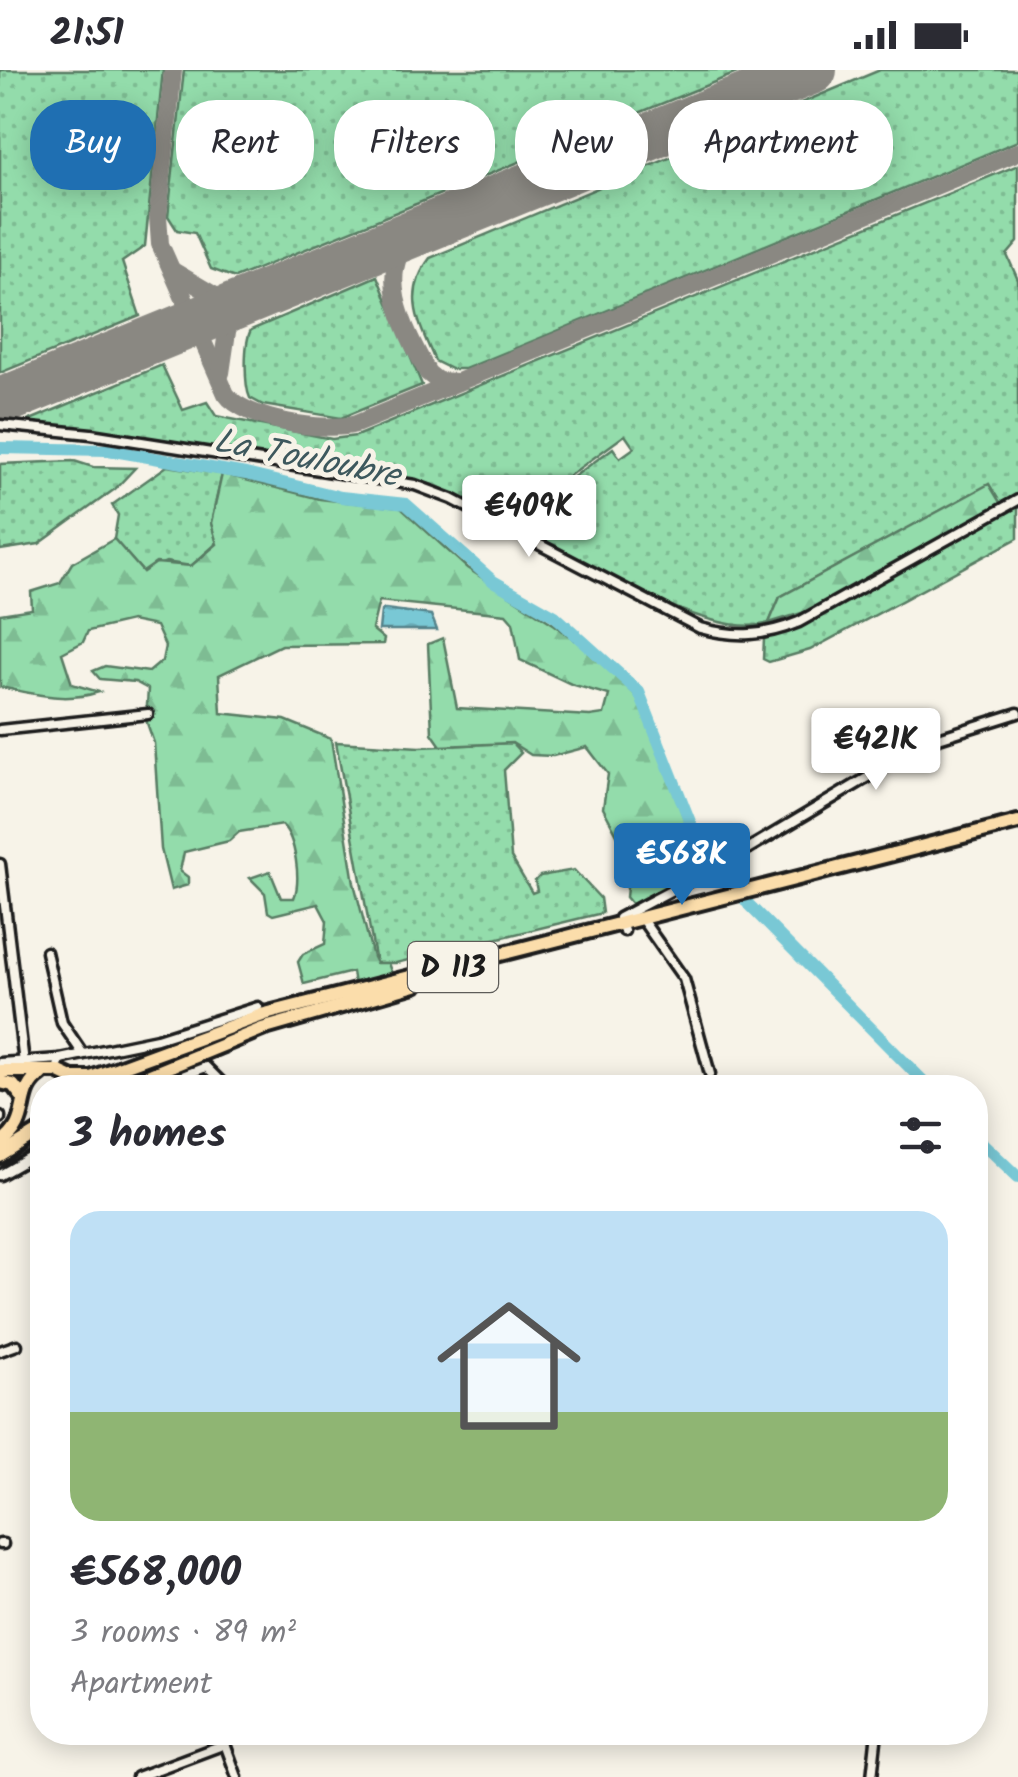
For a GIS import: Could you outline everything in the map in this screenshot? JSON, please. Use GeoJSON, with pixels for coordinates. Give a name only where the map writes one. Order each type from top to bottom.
{"type":"FeatureCollection","features":[{"type":"Feature","properties":{"kind":"main road","name":"D 113"},"geometry":{"type":"LineString","coordinates":[[148,1075],[321,1009],[1018,826]]}},
{"type":"Feature","properties":{"kind":"main road","name":"D 113"},"geometry":{"type":"LineString","coordinates":[[99,1075],[264,1014],[623,927]]}},
{"type":"Feature","properties":{"kind":"main road"},"geometry":{"type":"LineString","coordinates":[[0,1072],[41,1074],[59,1065],[68,1075]]}},
{"type":"Feature","properties":{"kind":"main road"},"geometry":{"type":"LineString","coordinates":[[0,1082],[13,1085],[30,1112]]}},
{"type":"Feature","properties":{"kind":"main road"},"geometry":{"type":"LineString","coordinates":[[0,1144],[20,1127],[30,1086]]}},
{"type":"Feature","properties":{"kind":"main road"},"geometry":{"type":"LineString","coordinates":[[0,1156],[30,1137]]}},
{"type":"Feature","properties":{"kind":"street"},"geometry":{"type":"LineString","coordinates":[[0,424],[129,439],[415,485],[452,499],[700,628],[736,635],[774,632],[799,622],[1018,500]]}},
{"type":"Feature","properties":{"kind":"street"},"geometry":{"type":"LineString","coordinates":[[623,927],[620,918],[711,870],[929,741],[1018,713]]}},
{"type":"Feature","properties":{"kind":"street"},"geometry":{"type":"LineString","coordinates":[[0,730],[148,714]]}},
{"type":"Feature","properties":{"kind":"street"},"geometry":{"type":"LineString","coordinates":[[0,864],[24,1063]]}},
{"type":"Feature","properties":{"kind":"street"},"geometry":{"type":"LineString","coordinates":[[642,922],[684,978],[710,1074]]}},
{"type":"Feature","properties":{"kind":"street"},"geometry":{"type":"LineString","coordinates":[[46,952],[62,1023],[83,1054]]}},
{"type":"Feature","properties":{"kind":"street"},"geometry":{"type":"LineString","coordinates":[[0,1063],[59,1065],[83,1054],[157,1038],[258,1007]]}},
{"type":"Feature","properties":{"kind":"street"},"geometry":{"type":"LineString","coordinates":[[185,1075],[206,1067],[214,1075]]}},
{"type":"Feature","properties":{"kind":"street"},"geometry":{"type":"LineString","coordinates":[[0,1174],[30,1158]]}},
{"type":"Feature","properties":{"kind":"street"},"geometry":{"type":"LineString","coordinates":[[0,1351],[17,1345]]}},
{"type":"Feature","properties":{"kind":"street"},"geometry":{"type":"LineString","coordinates":[[137,1777],[221,1745]]}},
{"type":"Feature","properties":{"kind":"street"},"geometry":{"type":"LineString","coordinates":[[224,1745],[238,1777]]}},
{"type":"Feature","properties":{"kind":"street"},"geometry":{"type":"LineString","coordinates":[[872,1777],[875,1745]]}},
{"type":"Feature","properties":{"kind":"green space"},"geometry":{"type":"Polygon","coordinates":[[[0,70],[163,70],[156,138],[156,100],[30,100],[30,190],[151,190],[145,246],[122,262],[140,316],[0,373],[0,70]]]}},
{"type":"Feature","properties":{"kind":"green space"},"geometry":{"type":"Polygon","coordinates":[[[184,70],[744,70],[648,109],[648,100],[515,100],[515,164],[495,172],[495,100],[334,100],[334,190],[450,190],[235,278],[211,269],[195,233],[177,230],[168,216],[176,143],[176,190],[314,190],[314,100],[181,100],[184,70]]]}},
{"type":"Feature","properties":{"kind":"green space"},"geometry":{"type":"Polygon","coordinates":[[[880,70],[1018,70],[1018,141],[465,369],[451,369],[435,361],[419,321],[415,297],[430,258],[593,190],[648,190],[648,167],[668,159],[668,190],[893,190],[893,100],[808,100],[880,70]]]}},
{"type":"Feature","properties":{"kind":"green space"},"geometry":{"type":"Polygon","coordinates":[[[1018,165],[1018,242],[1007,255],[1018,280],[1018,494],[1001,504],[989,485],[780,597],[769,623],[743,626],[676,608],[511,523],[613,448],[620,458],[634,448],[625,435],[507,521],[437,486],[394,475],[23,423],[162,365],[183,410],[207,402],[216,416],[332,439],[356,436],[1018,165]]]}},
{"type":"Feature","properties":{"kind":"green space"},"geometry":{"type":"Polygon","coordinates":[[[377,276],[422,385],[341,418],[263,405],[250,398],[246,364],[251,330],[377,276]]]}},
{"type":"Feature","properties":{"kind":"green space"},"geometry":{"type":"Polygon","coordinates":[[[74,461],[93,467],[135,468],[115,489],[39,544],[0,550],[0,464],[74,461]]]}},
{"type":"Feature","properties":{"kind":"green space"},"geometry":{"type":"Polygon","coordinates":[[[167,466],[222,474],[211,523],[217,543],[191,566],[166,562],[143,572],[114,539],[118,515],[112,505],[167,466]]]}},
{"type":"Feature","properties":{"kind":"green space"},"geometry":{"type":"Polygon","coordinates":[[[222,474],[320,499],[401,508],[467,568],[555,625],[603,662],[639,699],[691,837],[714,864],[635,908],[626,897],[630,859],[603,808],[608,774],[587,747],[553,756],[531,755],[512,743],[441,746],[432,733],[428,644],[443,638],[457,708],[590,716],[604,714],[609,695],[571,684],[520,660],[513,622],[506,614],[379,601],[372,629],[384,639],[383,644],[281,645],[219,675],[221,713],[285,720],[331,739],[354,883],[373,957],[376,963],[388,963],[392,974],[354,984],[352,972],[304,984],[298,962],[303,954],[325,944],[327,921],[318,904],[273,915],[268,912],[265,893],[250,878],[270,871],[281,898],[294,898],[296,860],[291,839],[282,825],[239,832],[229,841],[184,852],[180,871],[188,877],[188,885],[171,890],[161,849],[154,743],[146,720],[148,689],[135,682],[100,679],[93,671],[105,666],[149,672],[162,661],[165,646],[156,626],[131,621],[88,631],[83,642],[62,653],[72,684],[99,692],[50,696],[0,687],[0,614],[32,609],[31,592],[60,583],[72,563],[114,539],[143,572],[156,563],[191,566],[217,544],[211,523],[222,474]]]}},
{"type":"Feature","properties":{"kind":"green space"},"geometry":{"type":"Polygon","coordinates":[[[989,484],[1001,504],[818,608],[769,623],[780,597],[989,484]]]}},
{"type":"Feature","properties":{"kind":"green space"},"geometry":{"type":"Polygon","coordinates":[[[1018,506],[1018,538],[810,650],[769,662],[763,659],[764,639],[798,627],[1018,506]]]}},
{"type":"Feature","properties":{"kind":"green space"},"geometry":{"type":"Polygon","coordinates":[[[336,742],[419,747],[512,743],[521,753],[504,770],[511,857],[532,893],[537,891],[535,881],[540,876],[574,870],[600,898],[602,913],[396,963],[376,963],[336,742]]]}},
{"type":"Feature","properties":{"kind":"water"},"geometry":{"type":"Polygon","coordinates":[[[381,611],[431,615],[437,630],[379,630],[381,611]]]}},
{"type":"Feature","properties":{"kind":"waterway","name":"La Touloubre"},"geometry":{"type":"LineString","coordinates":[[0,448],[108,450],[246,474],[341,497],[406,504],[493,581],[555,616],[639,692],[694,832],[749,905],[917,1075]]}},
{"type":"Feature","properties":{"kind":"waterway","name":"La Touloubre"},"geometry":{"type":"LineString","coordinates":[[988,1148],[1018,1177]]}},
{"type":"Feature","properties":{"kind":"taxiway"},"geometry":{"type":"LineString","coordinates":[[173,70],[158,216],[160,244],[226,394],[250,411],[267,417],[326,427],[356,424],[1018,152]]}},
{"type":"Feature","properties":{"kind":"taxiway"},"geometry":{"type":"LineString","coordinates":[[417,232],[403,247],[396,264],[394,282],[402,319],[428,373],[438,381],[457,382]]}},
{"type":"Feature","properties":{"kind":"taxiway"},"geometry":{"type":"LineString","coordinates":[[173,271],[222,300],[249,301]]}},
{"type":"Feature","properties":{"kind":"taxiway"},"geometry":{"type":"LineString","coordinates":[[221,373],[228,325],[249,301]]}},
{"type":"Feature","properties":{"kind":"runway"},"geometry":{"type":"LineString","coordinates":[[0,402],[813,70]]}}]}
